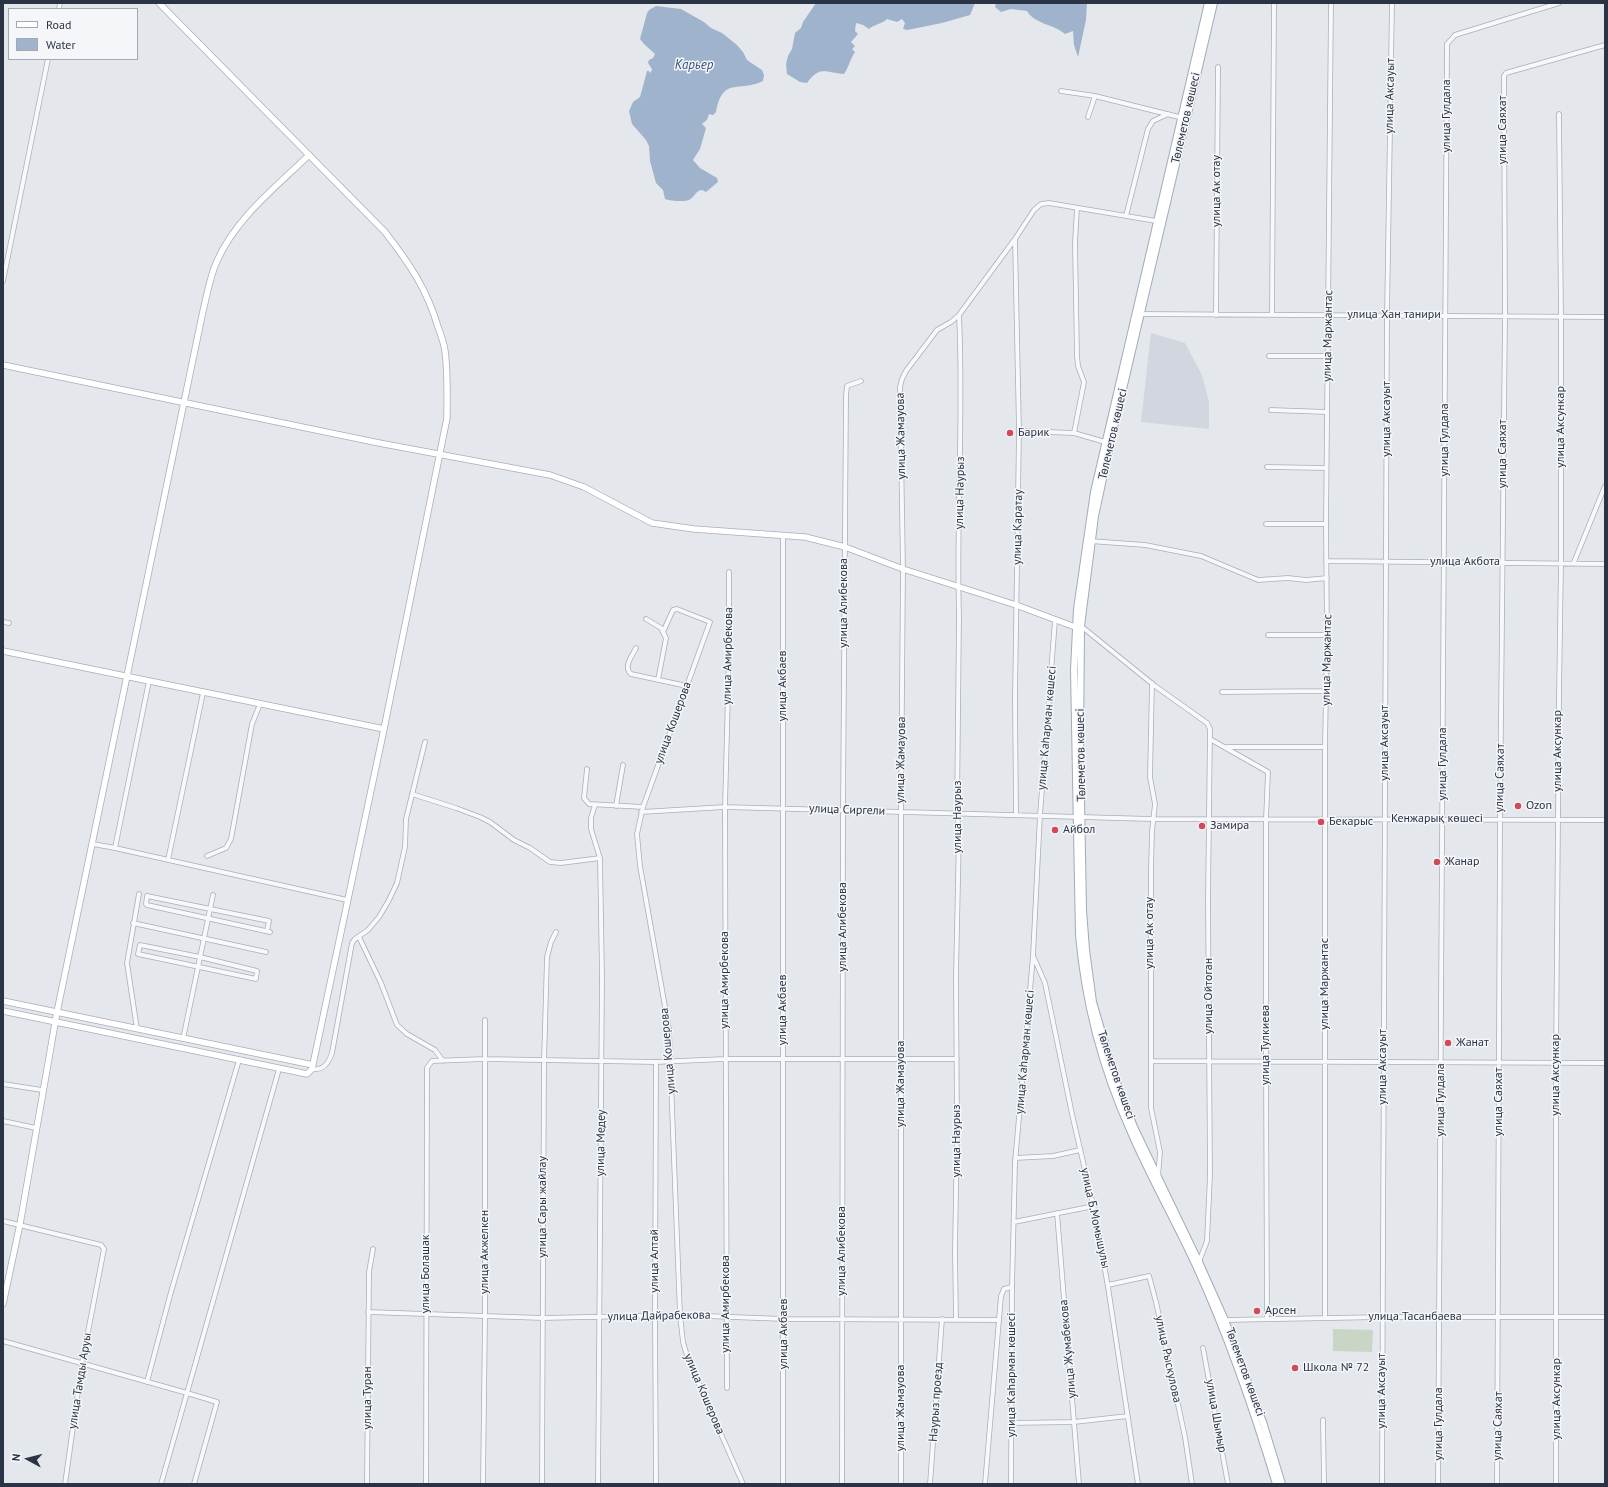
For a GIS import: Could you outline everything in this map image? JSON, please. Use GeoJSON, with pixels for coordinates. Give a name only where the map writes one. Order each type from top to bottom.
{"type":"FeatureCollection","features":[{"type":"Feature","properties":{"kind":"main road","name":"Төлеметов көшесі"},"geometry":{"type":"LineString","coordinates":[[1089,541],[1138,314],[1184,118],[1208,3]]}},
{"type":"Feature","properties":{"kind":"main road","name":"Төлеметов көшесі"},"geometry":{"type":"LineString","coordinates":[[1214,3],[1156,221],[1138,314],[1105,442],[1094,492],[1074,670],[1079,817],[1079,935],[1088,1003],[1096,1035],[1113,1086],[1129,1129],[1199,1262],[1225,1320],[1263,1422],[1282,1484]]}},
{"type":"Feature","properties":{"kind":"main road","name":"Төлеметов көшесі"},"geometry":{"type":"LineString","coordinates":[[1156,1179],[1220,1320],[1258,1424],[1276,1484]]}},
{"type":"Feature","properties":{"kind":"street"},"geometry":{"type":"LineString","coordinates":[[3,1011],[279,1069],[307,1074],[313,1067],[447,418],[448,378],[445,349],[434,312],[422,286],[406,258],[384,232],[159,3]]}},
{"type":"Feature","properties":{"kind":"street"},"geometry":{"type":"LineString","coordinates":[[1272,315],[1274,3]]}},
{"type":"Feature","properties":{"kind":"street","name":"улица Маржантас"},"geometry":{"type":"LineString","coordinates":[[1325,1318],[1325,747],[1327,690],[1326,468],[1331,3]]}},
{"type":"Feature","properties":{"kind":"street","name":"улица Аксауыт"},"geometry":{"type":"LineString","coordinates":[[1382,1484],[1387,315],[1392,3]]}},
{"type":"Feature","properties":{"kind":"street","name":"улица Гулдала"},"geometry":{"type":"LineString","coordinates":[[1438,1484],[1445,561],[1447,44],[1455,35],[1559,3]]}},
{"type":"Feature","properties":{"kind":"street","name":"улица Саяхат"},"geometry":{"type":"LineString","coordinates":[[1497,1484],[1499,1317],[1500,819],[1505,316],[1503,85],[1504,76],[1506,73],[1605,45]]}},
{"type":"Feature","properties":{"kind":"street"},"geometry":{"type":"LineString","coordinates":[[3,281],[48,60]]}},
{"type":"Feature","properties":{"kind":"street","name":"улица Ак отау"},"geometry":{"type":"LineString","coordinates":[[1216,314],[1218,67]]}},
{"type":"Feature","properties":{"kind":"street"},"geometry":{"type":"LineString","coordinates":[[1061,91],[1095,96],[1184,118]]}},
{"type":"Feature","properties":{"kind":"street"},"geometry":{"type":"LineString","coordinates":[[1088,118],[1095,96]]}},
{"type":"Feature","properties":{"kind":"street"},"geometry":{"type":"LineString","coordinates":[[1126,216],[1148,129],[1153,121],[1168,114]]}},
{"type":"Feature","properties":{"kind":"street","name":"улица Аксункар"},"geometry":{"type":"LineString","coordinates":[[1556,1484],[1558,696],[1562,562],[1559,114]]}},
{"type":"Feature","properties":{"kind":"street"},"geometry":{"type":"LineString","coordinates":[[3,1304],[20,1224],[53,1031],[203,311],[216,262],[240,222],[309,155]]}},
{"type":"Feature","properties":{"kind":"street","name":"улица Жамауова"},"geometry":{"type":"LineString","coordinates":[[901,1484],[901,811],[903,569],[900,387],[906,371],[937,330],[951,322],[959,315],[1015,239],[1034,210],[1041,204],[1049,203],[1156,221]]}},
{"type":"Feature","properties":{"kind":"street"},"geometry":{"type":"LineString","coordinates":[[1074,433],[1084,382],[1078,366],[1077,356],[1075,243],[1077,208]]}},
{"type":"Feature","properties":{"kind":"street","name":"улица Каратау"},"geometry":{"type":"LineString","coordinates":[[1015,239],[1019,431],[1015,697],[1016,815]]}},
{"type":"Feature","properties":{"kind":"street","name":"улица Хан танири"},"geometry":{"type":"LineString","coordinates":[[1138,314],[1605,317]]}},
{"type":"Feature","properties":{"kind":"street","name":"улица Наурыз"},"geometry":{"type":"LineString","coordinates":[[956,1320],[956,976],[959,832],[957,812],[960,616],[958,586],[961,407],[959,315]]}},
{"type":"Feature","properties":{"kind":"street"},"geometry":{"type":"LineString","coordinates":[[1269,356],[1327,356]]}},
{"type":"Feature","properties":{"kind":"street"},"geometry":{"type":"LineString","coordinates":[[3,365],[439,455],[550,475],[584,487],[652,523],[694,529],[805,537],[845,547],[903,569],[1016,605],[1055,620],[1078,626],[1152,683]]}},
{"type":"Feature","properties":{"kind":"street","name":"улица Алибекова"},"geometry":{"type":"LineString","coordinates":[[842,1484],[843,810],[847,386],[862,381]]}},
{"type":"Feature","properties":{"kind":"street"},"geometry":{"type":"LineString","coordinates":[[1271,410],[1327,412]]}},
{"type":"Feature","properties":{"kind":"street"},"geometry":{"type":"LineString","coordinates":[[1019,431],[1074,433],[1105,442]]}},
{"type":"Feature","properties":{"kind":"street"},"geometry":{"type":"LineString","coordinates":[[1267,467],[1326,468]]}},
{"type":"Feature","properties":{"kind":"street"},"geometry":{"type":"LineString","coordinates":[[1574,562],[1605,486]]}},
{"type":"Feature","properties":{"kind":"street"},"geometry":{"type":"LineString","coordinates":[[1266,524],[1326,524]]}},
{"type":"Feature","properties":{"kind":"street","name":"улица Акбаев"},"geometry":{"type":"LineString","coordinates":[[783,536],[783,1484]]}},
{"type":"Feature","properties":{"kind":"street"},"geometry":{"type":"LineString","coordinates":[[1089,541],[1145,545],[1201,556],[1258,580],[1288,578],[1306,580],[1327,578]]}},
{"type":"Feature","properties":{"kind":"street","name":"улица Акбота"},"geometry":{"type":"LineString","coordinates":[[1326,561],[1574,562],[1605,564]]}},
{"type":"Feature","properties":{"kind":"street","name":"улица Амирбекова"},"geometry":{"type":"LineString","coordinates":[[727,1388],[725,807],[729,654],[728,572]]}},
{"type":"Feature","properties":{"kind":"street","name":"улица Кошерова"},"geometry":{"type":"LineString","coordinates":[[663,632],[673,610],[677,609],[709,620],[710,623],[641,812],[637,834],[640,866],[669,1029],[680,1315],[683,1342],[688,1359],[743,1484]]}},
{"type":"Feature","properties":{"kind":"street"},"geometry":{"type":"LineString","coordinates":[[646,618],[662,628],[666,638],[658,680]]}},
{"type":"Feature","properties":{"kind":"street","name":"улица Каһарман көшесі"},"geometry":{"type":"LineString","coordinates":[[1011,1484],[1012,1287],[1016,1158],[1033,956],[1040,816],[1055,620]]}},
{"type":"Feature","properties":{"kind":"street"},"geometry":{"type":"LineString","coordinates":[[3,622],[9,623]]}},
{"type":"Feature","properties":{"kind":"street"},"geometry":{"type":"LineString","coordinates":[[1268,635],[1327,635]]}},
{"type":"Feature","properties":{"kind":"street"},"geometry":{"type":"LineString","coordinates":[[636,648],[626,667],[627,671],[631,674],[687,686]]}},
{"type":"Feature","properties":{"kind":"street"},"geometry":{"type":"LineString","coordinates":[[3,651],[384,729]]}},
{"type":"Feature","properties":{"kind":"street"},"geometry":{"type":"LineString","coordinates":[[115,848],[149,681]]}},
{"type":"Feature","properties":{"kind":"street","name":"улица Ак отау"},"geometry":{"type":"LineString","coordinates":[[1152,683],[1150,777],[1155,804],[1152,818],[1151,871],[1151,1108],[1160,1152],[1156,1179]]}},
{"type":"Feature","properties":{"kind":"street","name":"улица Ойтоган"},"geometry":{"type":"LineString","coordinates":[[1152,683],[1207,723],[1210,729],[1208,819],[1210,1062],[1209,1226],[1207,1241],[1199,1262]]}},
{"type":"Feature","properties":{"kind":"street"},"geometry":{"type":"LineString","coordinates":[[1222,692],[1327,690]]}},
{"type":"Feature","properties":{"kind":"street"},"geometry":{"type":"LineString","coordinates":[[168,860],[203,692]]}},
{"type":"Feature","properties":{"kind":"street"},"geometry":{"type":"LineString","coordinates":[[207,856],[226,848],[230,839],[252,724],[260,704]]}},
{"type":"Feature","properties":{"kind":"street"},"geometry":{"type":"LineString","coordinates":[[1210,739],[1226,747],[1325,747]]}},
{"type":"Feature","properties":{"kind":"street"},"geometry":{"type":"LineString","coordinates":[[3,1001],[313,1067],[321,1068],[328,1064],[352,944],[368,930],[379,917],[397,883],[405,847],[406,819],[425,742]]}},
{"type":"Feature","properties":{"kind":"street","name":"улица Тулкиева"},"geometry":{"type":"LineString","coordinates":[[1226,747],[1268,772],[1266,819],[1267,1319]]}},
{"type":"Feature","properties":{"kind":"street"},"geometry":{"type":"LineString","coordinates":[[616,806],[623,765]]}},
{"type":"Feature","properties":{"kind":"street"},"geometry":{"type":"LineString","coordinates":[[587,770],[584,798],[589,804],[643,807]]}},
{"type":"Feature","properties":{"kind":"street"},"geometry":{"type":"LineString","coordinates":[[412,794],[456,808],[490,822],[514,840],[530,848],[550,862],[561,863],[600,858]]}},
{"type":"Feature","properties":{"kind":"street","name":"улица Медеу"},"geometry":{"type":"LineString","coordinates":[[595,804],[591,818],[591,829],[600,858],[602,1061],[598,1317],[598,1484]]}},
{"type":"Feature","properties":{"kind":"street","name":"улица Сиргели"},"geometry":{"type":"LineString","coordinates":[[641,812],[725,807],[957,812],[1079,817]]}},
{"type":"Feature","properties":{"kind":"street","name":"Кенжарық көшесі"},"geometry":{"type":"LineString","coordinates":[[1079,817],[1208,819],[1443,818],[1605,820]]}},
{"type":"Feature","properties":{"kind":"street"},"geometry":{"type":"LineString","coordinates":[[93,844],[347,900]]}},
{"type":"Feature","properties":{"kind":"street"},"geometry":{"type":"LineString","coordinates":[[137,1029],[127,963],[139,894]]}},
{"type":"Feature","properties":{"kind":"street"},"geometry":{"type":"LineString","coordinates":[[183,1039],[213,895]]}},
{"type":"Feature","properties":{"kind":"street"},"geometry":{"type":"LineString","coordinates":[[147,896],[210,909],[269,921],[269,931],[147,905],[147,896]]}},
{"type":"Feature","properties":{"kind":"street"},"geometry":{"type":"LineString","coordinates":[[134,923],[266,952]]}},
{"type":"Feature","properties":{"kind":"street","name":"улица Сары жайлау"},"geometry":{"type":"LineString","coordinates":[[542,1484],[544,1061],[547,957],[556,932]]}},
{"type":"Feature","properties":{"kind":"street"},"geometry":{"type":"LineString","coordinates":[[359,937],[381,983],[396,1025],[407,1034],[434,1050],[443,1060],[484,1059],[656,1062],[725,1059],[957,1059]]}},
{"type":"Feature","properties":{"kind":"street"},"geometry":{"type":"LineString","coordinates":[[140,945],[200,957],[257,971],[256,979],[137,953],[140,945]]}},
{"type":"Feature","properties":{"kind":"street","name":"улица Б.Момышулы"},"geometry":{"type":"LineString","coordinates":[[1033,956],[1045,984],[1080,1150],[1094,1206],[1108,1284],[1138,1484]]}},
{"type":"Feature","properties":{"kind":"street"},"geometry":{"type":"LineString","coordinates":[[46,1020],[52,1025],[53,1031]]}},
{"type":"Feature","properties":{"kind":"street","name":"улица Акжелкен"},"geometry":{"type":"LineString","coordinates":[[483,1484],[485,1316],[485,1020]]}},
{"type":"Feature","properties":{"kind":"street"},"geometry":{"type":"LineString","coordinates":[[53,1031],[56,1027],[64,1023]]}},
{"type":"Feature","properties":{"kind":"street"},"geometry":{"type":"LineString","coordinates":[[147,1382],[171,1292],[239,1060]]}},
{"type":"Feature","properties":{"kind":"street","name":"улица Болашак"},"geometry":{"type":"LineString","coordinates":[[426,1484],[427,1068],[432,1061],[443,1060]]}},
{"type":"Feature","properties":{"kind":"street"},"geometry":{"type":"LineString","coordinates":[[1151,1061],[1605,1063]]}},
{"type":"Feature","properties":{"kind":"street","name":"улица Алтай"},"geometry":{"type":"LineString","coordinates":[[656,1062],[656,1484]]}},
{"type":"Feature","properties":{"kind":"street"},"geometry":{"type":"LineString","coordinates":[[161,1484],[279,1069]]}},
{"type":"Feature","properties":{"kind":"street"},"geometry":{"type":"LineString","coordinates":[[3,1084],[42,1090]]}},
{"type":"Feature","properties":{"kind":"street"},"geometry":{"type":"LineString","coordinates":[[3,1121],[36,1128]]}},
{"type":"Feature","properties":{"kind":"street"},"geometry":{"type":"LineString","coordinates":[[1016,1158],[1053,1156],[1080,1150]]}},
{"type":"Feature","properties":{"kind":"street"},"geometry":{"type":"LineString","coordinates":[[1014,1222],[1094,1206]]}},
{"type":"Feature","properties":{"kind":"street","name":"улица Жумабекова"},"geometry":{"type":"LineString","coordinates":[[1057,1213],[1079,1484]]}},
{"type":"Feature","properties":{"kind":"street","name":"улица Тамды Аруы"},"geometry":{"type":"LineString","coordinates":[[3,1221],[101,1245],[104,1249],[82,1363],[65,1484]]}},
{"type":"Feature","properties":{"kind":"street","name":"улица Туран"},"geometry":{"type":"LineString","coordinates":[[367,1484],[369,1272],[373,1249]]}},
{"type":"Feature","properties":{"kind":"street","name":"улица Рыскулова"},"geometry":{"type":"LineString","coordinates":[[1108,1284],[1149,1276],[1156,1302],[1184,1437],[1192,1484]]}},
{"type":"Feature","properties":{"kind":"street"},"geometry":{"type":"LineString","coordinates":[[985,1484],[1000,1296],[1004,1289],[1012,1287]]}},
{"type":"Feature","properties":{"kind":"street","name":"улица Дайрабекова"},"geometry":{"type":"LineString","coordinates":[[368,1312],[543,1318],[680,1315],[784,1319],[999,1320]]}},
{"type":"Feature","properties":{"kind":"street","name":"улица Тасанбаева"},"geometry":{"type":"LineString","coordinates":[[1225,1320],[1383,1317],[1605,1317]]}},
{"type":"Feature","properties":{"kind":"street","name":"Наурыз проезд"},"geometry":{"type":"LineString","coordinates":[[930,1484],[942,1319]]}},
{"type":"Feature","properties":{"kind":"street"},"geometry":{"type":"LineString","coordinates":[[3,1341],[217,1402],[194,1484]]}},
{"type":"Feature","properties":{"kind":"street","name":"улица Шымыр"},"geometry":{"type":"LineString","coordinates":[[1203,1348],[1228,1484]]}},
{"type":"Feature","properties":{"kind":"street"},"geometry":{"type":"LineString","coordinates":[[1012,1423],[1074,1422],[1128,1416]]}},
{"type":"Feature","properties":{"kind":"street"},"geometry":{"type":"LineString","coordinates":[[1323,1420],[1324,1484]]}},
{"type":"Feature","properties":{"kind":"shaded area"},"geometry":{"type":"Polygon","coordinates":[[[1151,333],[1185,343],[1202,375],[1209,402],[1209,429],[1141,422],[1151,333]]]}},
{"type":"Feature","properties":{"kind":"green space"},"geometry":{"type":"Polygon","coordinates":[[[1333,1329],[1373,1330],[1372,1352],[1333,1351],[1333,1329]]]}},
{"type":"Feature","properties":{"kind":"water"},"geometry":{"type":"Polygon","coordinates":[[[816,3],[975,3],[970,15],[942,23],[907,30],[903,29],[905,23],[902,19],[897,22],[887,19],[869,29],[856,23],[855,31],[858,34],[851,42],[855,46],[852,49],[855,52],[844,74],[824,71],[816,74],[807,83],[800,82],[787,74],[786,64],[792,49],[795,33],[801,28],[803,22],[816,3]]]}},
{"type":"Feature","properties":{"kind":"water"},"geometry":{"type":"Polygon","coordinates":[[[996,3],[1087,3],[1086,20],[1078,57],[1074,45],[1073,31],[1065,34],[1034,19],[1027,11],[1011,9],[1001,12],[995,7],[996,3]]]}},
{"type":"Feature","properties":{"kind":"water","name":"Карьер"},"geometry":{"type":"Polygon","coordinates":[[[656,6],[681,9],[704,22],[711,28],[722,33],[737,45],[747,60],[762,70],[764,75],[763,81],[727,90],[719,101],[716,112],[713,115],[709,114],[707,120],[702,124],[706,128],[700,149],[693,160],[700,168],[717,178],[718,182],[706,192],[702,190],[687,201],[665,199],[663,190],[656,183],[650,161],[649,146],[646,140],[632,124],[629,111],[633,102],[640,97],[647,71],[650,73],[652,69],[648,63],[655,54],[640,39],[647,13],[656,6]]]}},
{"type":"Feature","properties":{"kind":"place","name":"Барик"},"geometry":{"type":"Point","coordinates":[1010,433]}},
{"type":"Feature","properties":{"kind":"place","name":"Ozon"},"geometry":{"type":"Point","coordinates":[1518,806]}},
{"type":"Feature","properties":{"kind":"place","name":"Бекарыс"},"geometry":{"type":"Point","coordinates":[1321,822]}},
{"type":"Feature","properties":{"kind":"place","name":"Замира"},"geometry":{"type":"Point","coordinates":[1202,826]}},
{"type":"Feature","properties":{"kind":"place","name":"Айбол"},"geometry":{"type":"Point","coordinates":[1055,830]}},
{"type":"Feature","properties":{"kind":"place","name":"Жанар"},"geometry":{"type":"Point","coordinates":[1437,862]}},
{"type":"Feature","properties":{"kind":"place","name":"Жанат"},"geometry":{"type":"Point","coordinates":[1448,1043]}},
{"type":"Feature","properties":{"kind":"place","name":"Арсен"},"geometry":{"type":"Point","coordinates":[1257,1311]}},
{"type":"Feature","properties":{"kind":"place","name":"Школа № 72"},"geometry":{"type":"Point","coordinates":[1295,1368]}}]}
